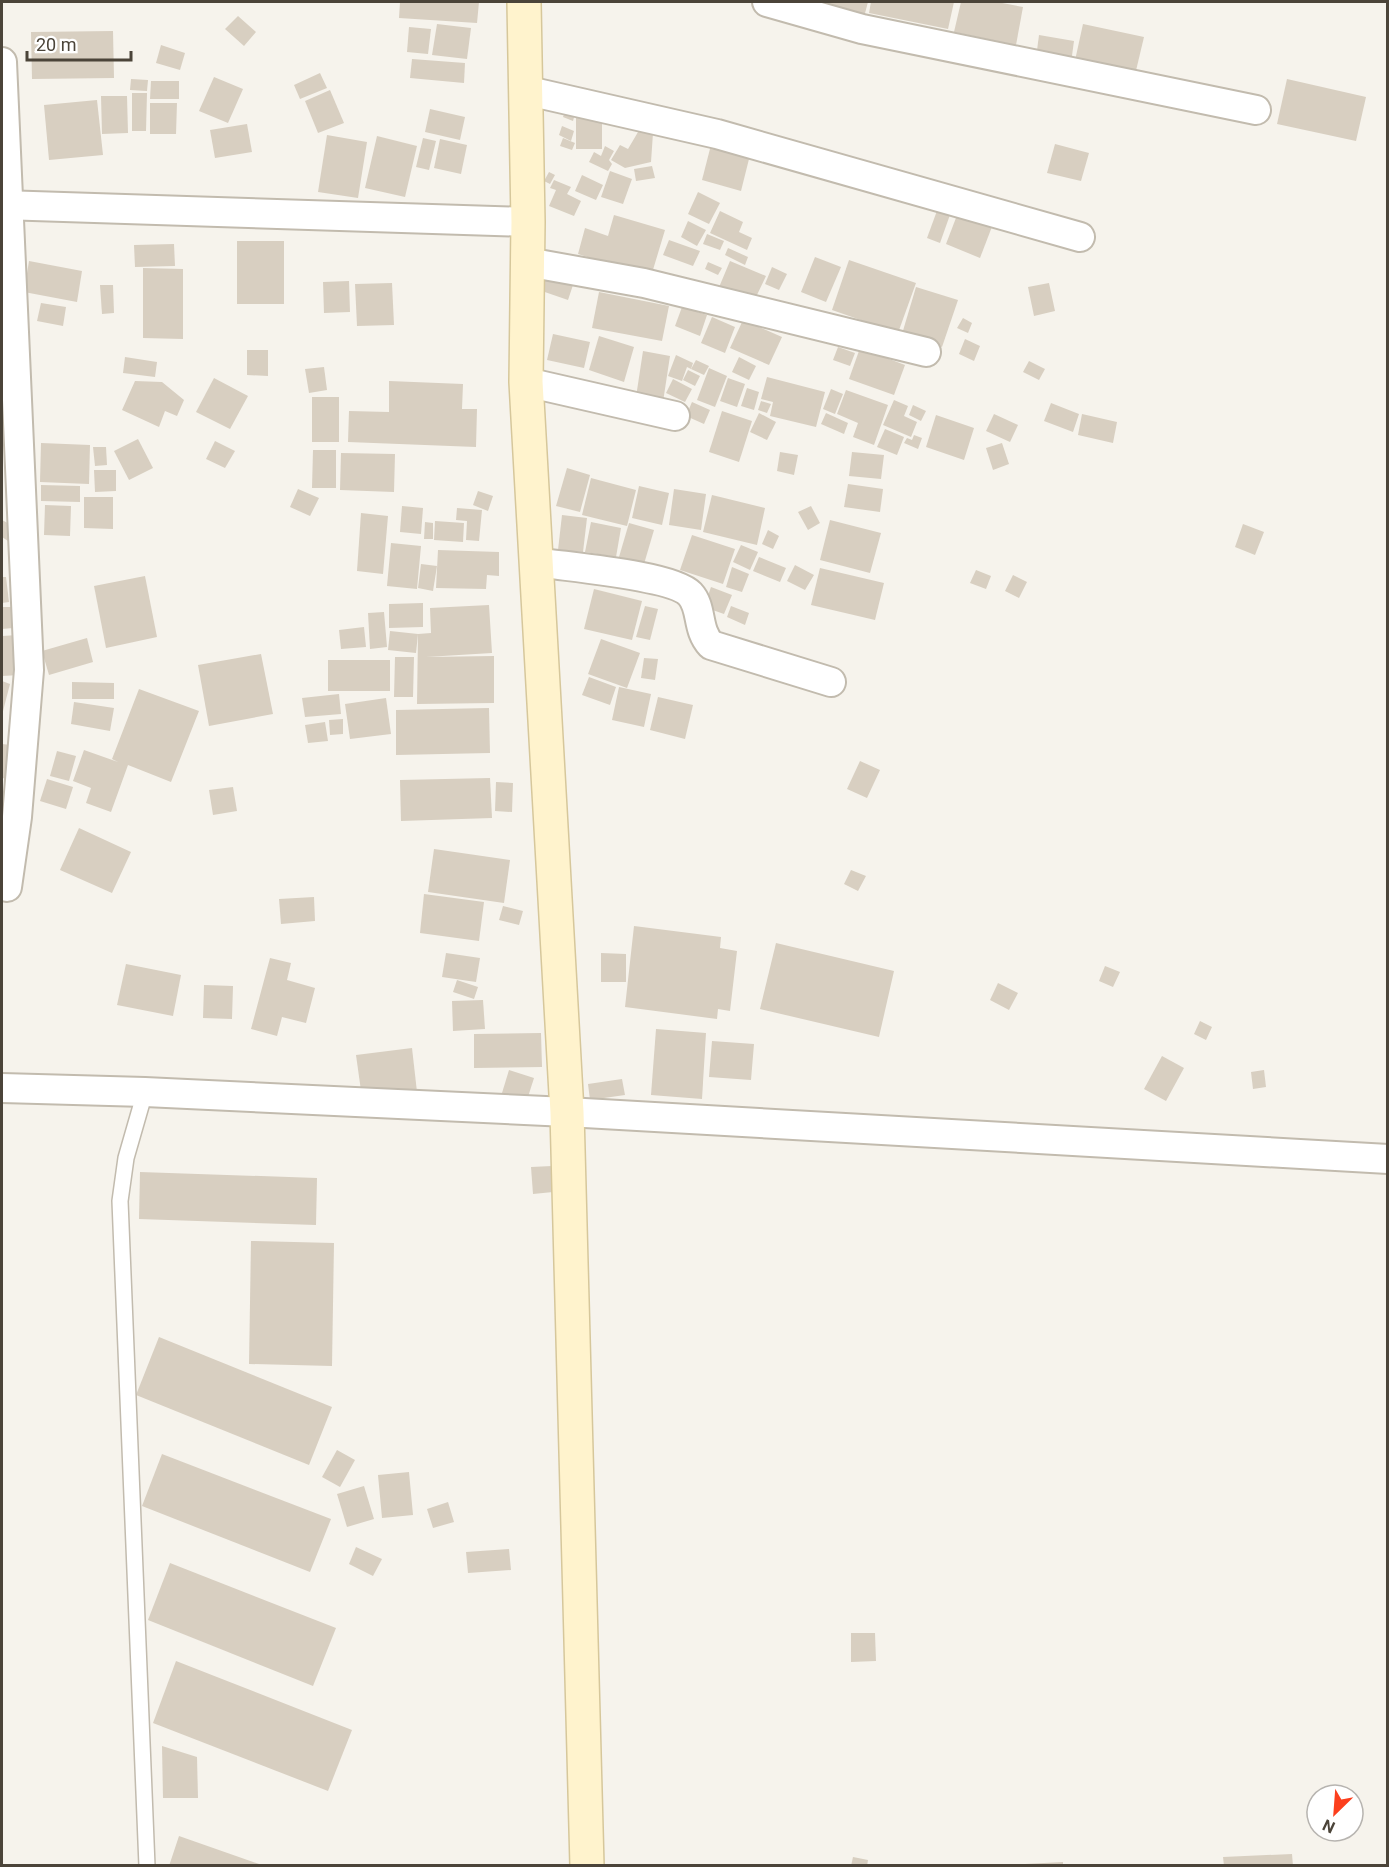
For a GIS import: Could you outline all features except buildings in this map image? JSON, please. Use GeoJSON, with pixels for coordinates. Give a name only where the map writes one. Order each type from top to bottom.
{"type":"FeatureCollection","features":[{"type":"Feature","properties":{"kind":"street"},"geometry":{"type":"LineString","coordinates":[[524,2],[528,222],[526,382],[567,1112],[587,1866]]}},
{"type":"Feature","properties":{"kind":"street"},"geometry":{"type":"LineString","coordinates":[[767,2],[862,29],[1256,110]]}},
{"type":"Feature","properties":{"kind":"street"},"geometry":{"type":"LineString","coordinates":[[2,62],[4,205],[25,531],[29,670],[18,817],[6,887]]}},
{"type":"Feature","properties":{"kind":"street"},"geometry":{"type":"LineString","coordinates":[[524,90],[717,134],[1080,237]]}},
{"type":"Feature","properties":{"kind":"street"},"geometry":{"type":"LineString","coordinates":[[4,205],[528,222]]}},
{"type":"Feature","properties":{"kind":"street"},"geometry":{"type":"LineString","coordinates":[[527,262],[644,283],[926,352]]}},
{"type":"Feature","properties":{"kind":"street"},"geometry":{"type":"LineString","coordinates":[[526,382],[675,416]]}},
{"type":"Feature","properties":{"kind":"street"},"geometry":{"type":"LineString","coordinates":[[536,562],[663,581],[690,593],[696,603],[702,636],[711,645],[831,682]]}},
{"type":"Feature","properties":{"kind":"street"},"geometry":{"type":"LineString","coordinates":[[2,1088],[145,1092],[567,1112],[1388,1159]]}},
{"type":"Feature","properties":{"kind":"lane"},"geometry":{"type":"LineString","coordinates":[[145,1092],[134,1124],[120,1202],[147,1866]]}}]}
